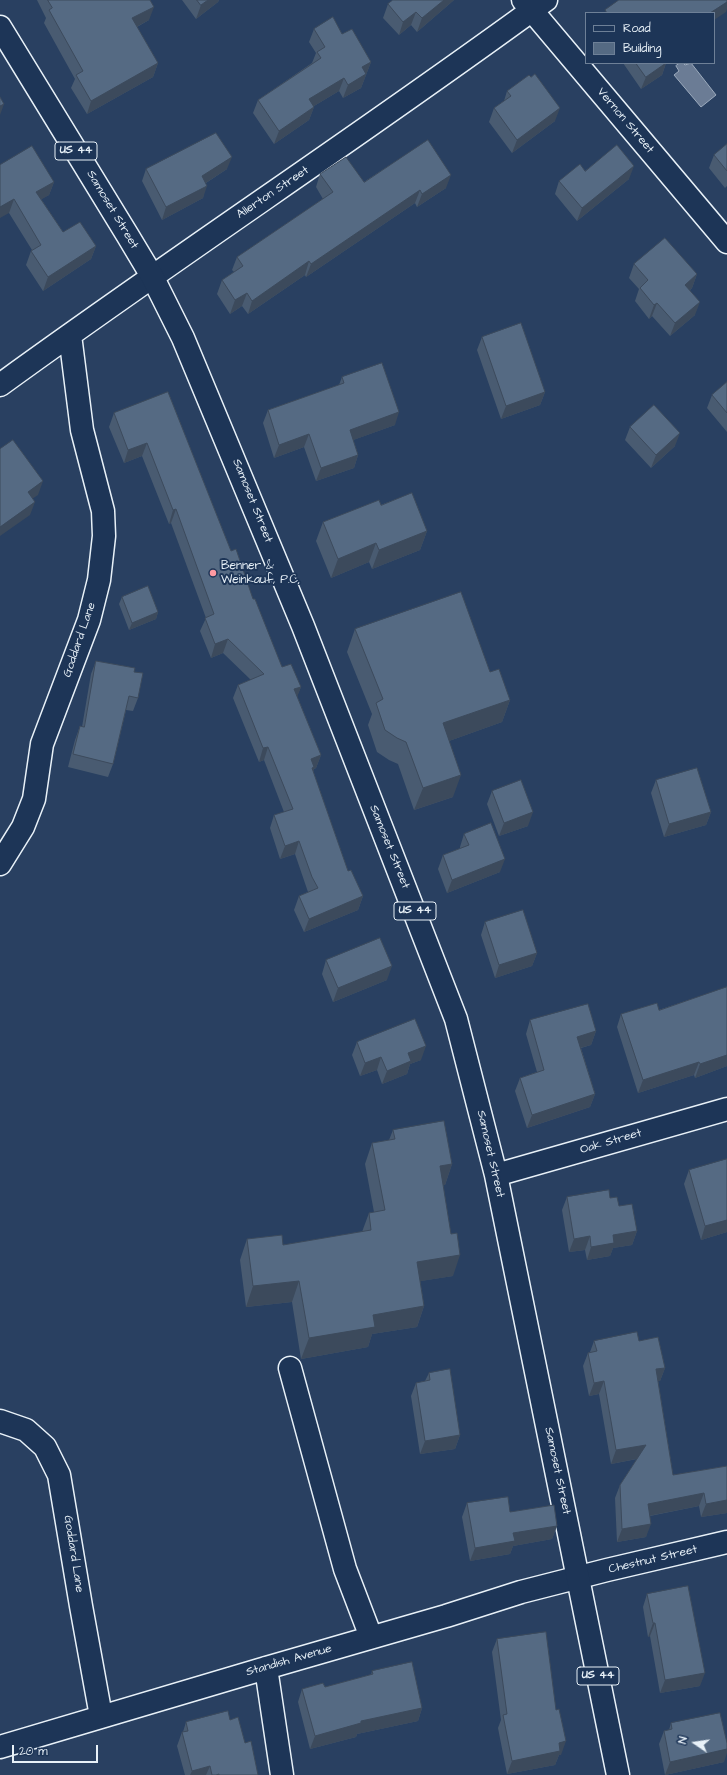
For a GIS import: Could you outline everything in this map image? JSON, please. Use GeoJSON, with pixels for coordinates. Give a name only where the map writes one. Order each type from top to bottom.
{"type":"FeatureCollection","features":[{"type":"Feature","properties":{"kind":"street","name":"Vernon Street"},"geometry":{"type":"LineString","coordinates":[[533,4],[727,242]]}},
{"type":"Feature","properties":{"kind":"street","name":"Allerton Street"},"geometry":{"type":"LineString","coordinates":[[0,385],[152,276],[317,164],[533,4]]}},
{"type":"Feature","properties":{"kind":"street","name":"Samoset Street"},"geometry":{"type":"LineString","coordinates":[[0,28],[152,276],[183,338],[227,440],[303,626],[456,1019],[496,1175],[618,1775]]}},
{"type":"Feature","properties":{"kind":"street","name":"Goddard Lane"},"geometry":{"type":"LineString","coordinates":[[0,864],[23,827],[34,799],[42,744],[89,620],[99,580],[104,536],[103,511],[82,430],[70,334]]}},
{"type":"Feature","properties":{"kind":"street","name":"Oak Street"},"geometry":{"type":"LineString","coordinates":[[496,1175],[727,1109]]}},
{"type":"Feature","properties":{"kind":"street"},"geometry":{"type":"LineString","coordinates":[[290,1368],[345,1569],[370,1638]]}},
{"type":"Feature","properties":{"kind":"street","name":"Goddard Lane"},"geometry":{"type":"LineString","coordinates":[[0,1421],[26,1430],[45,1447],[59,1475],[101,1716]]}},
{"type":"Feature","properties":{"kind":"street","name":"Chestnut Street"},"geometry":{"type":"LineString","coordinates":[[578,1577],[727,1542]]}},
{"type":"Feature","properties":{"kind":"street","name":"Standish Avenue"},"geometry":{"type":"LineString","coordinates":[[0,1746],[446,1616],[521,1592],[578,1577]]}},
{"type":"Feature","properties":{"kind":"street"},"geometry":{"type":"LineString","coordinates":[[266,1668],[282,1775]]}},
{"type":"Feature","properties":{"kind":"water"},"geometry":{"type":"Polygon","coordinates":[[[679,64],[692,64],[716,95],[701,107],[674,75],[679,71],[676,66],[679,64]]]}},
{"type":"Feature","properties":{"kind":"building"},"geometry":{"type":"Polygon","coordinates":[[[48,0],[150,0],[154,7],[132,18],[158,63],[91,101],[76,75],[83,71],[49,10],[52,8],[48,0]]]}},
{"type":"Feature","properties":{"kind":"building"},"geometry":{"type":"Polygon","coordinates":[[[197,0],[208,0],[201,5],[197,0]]]}},
{"type":"Feature","properties":{"kind":"building"},"geometry":{"type":"Polygon","coordinates":[[[393,0],[444,0],[422,18],[416,12],[403,22],[388,4],[393,0]]]}},
{"type":"Feature","properties":{"kind":"building"},"geometry":{"type":"Polygon","coordinates":[[[619,0],[727,0],[727,2],[712,12],[606,12],[605,10],[619,0]]]}},
{"type":"Feature","properties":{"kind":"building"},"geometry":{"type":"Polygon","coordinates":[[[333,17],[342,34],[352,29],[371,62],[362,67],[366,74],[348,85],[344,78],[309,99],[314,107],[279,131],[258,100],[321,58],[317,52],[325,47],[314,29],[333,17]]]}},
{"type":"Feature","properties":{"kind":"building"},"geometry":{"type":"Polygon","coordinates":[[[637,64],[665,64],[646,77],[637,64]]]}},
{"type":"Feature","properties":{"kind":"building"},"geometry":{"type":"Polygon","coordinates":[[[535,74],[560,108],[517,140],[494,108],[511,96],[507,91],[529,75],[531,77],[535,74]]]}},
{"type":"Feature","properties":{"kind":"building"},"geometry":{"type":"Polygon","coordinates":[[[0,97],[4,104],[0,106],[0,97]]]}},
{"type":"Feature","properties":{"kind":"building"},"geometry":{"type":"Polygon","coordinates":[[[216,133],[232,157],[202,176],[207,186],[166,207],[146,169],[216,133]]]}},
{"type":"Feature","properties":{"kind":"building"},"geometry":{"type":"Polygon","coordinates":[[[428,140],[451,175],[422,194],[420,190],[311,264],[309,261],[252,301],[247,293],[235,300],[222,280],[243,266],[237,257],[333,192],[320,174],[346,157],[364,182],[428,140]]]}},
{"type":"Feature","properties":{"kind":"building"},"geometry":{"type":"Polygon","coordinates":[[[727,144],[727,171],[714,155],[727,144]]]}},
{"type":"Feature","properties":{"kind":"building"},"geometry":{"type":"Polygon","coordinates":[[[617,145],[634,166],[582,208],[559,181],[580,164],[585,171],[617,145]]]}},
{"type":"Feature","properties":{"kind":"building"},"geometry":{"type":"Polygon","coordinates":[[[32,146],[54,182],[36,192],[63,232],[80,222],[96,246],[48,277],[31,251],[41,245],[14,199],[0,207],[0,165],[32,146]]]}},
{"type":"Feature","properties":{"kind":"building"},"geometry":{"type":"Polygon","coordinates":[[[665,238],[697,274],[685,285],[700,302],[675,323],[657,303],[654,305],[640,288],[648,280],[634,264],[665,238]]]}},
{"type":"Feature","properties":{"kind":"building"},"geometry":{"type":"Polygon","coordinates":[[[521,323],[545,392],[506,406],[482,337],[521,323]]]}},
{"type":"Feature","properties":{"kind":"building"},"geometry":{"type":"Polygon","coordinates":[[[382,363],[399,412],[350,430],[358,455],[321,468],[309,434],[279,445],[268,410],[344,383],[342,377],[382,363]]]}},
{"type":"Feature","properties":{"kind":"building"},"geometry":{"type":"Polygon","coordinates":[[[727,382],[727,413],[712,395],[727,382]]]}},
{"type":"Feature","properties":{"kind":"building"},"geometry":{"type":"Polygon","coordinates":[[[168,392],[231,551],[236,549],[253,599],[255,599],[282,667],[291,664],[301,687],[294,689],[321,755],[311,759],[314,767],[312,768],[348,871],[351,870],[363,896],[309,919],[299,896],[318,888],[312,877],[299,841],[285,846],[274,815],[293,809],[268,747],[263,748],[238,685],[264,674],[228,639],[215,644],[205,618],[214,614],[176,509],[173,510],[147,443],[128,450],[114,413],[168,392]]]}},
{"type":"Feature","properties":{"kind":"building"},"geometry":{"type":"Polygon","coordinates":[[[654,405],[680,433],[656,455],[630,427],[654,405]]]}},
{"type":"Feature","properties":{"kind":"building"},"geometry":{"type":"Polygon","coordinates":[[[13,440],[43,481],[28,492],[35,502],[0,527],[0,449],[13,440]]]}},
{"type":"Feature","properties":{"kind":"building"},"geometry":{"type":"Polygon","coordinates":[[[412,493],[427,531],[379,550],[376,543],[338,559],[323,522],[379,500],[381,505],[412,493]]]}},
{"type":"Feature","properties":{"kind":"building"},"geometry":{"type":"Polygon","coordinates":[[[148,586],[158,612],[132,623],[122,597],[148,586]]]}},
{"type":"Feature","properties":{"kind":"building"},"geometry":{"type":"Polygon","coordinates":[[[461,592],[490,672],[499,669],[510,700],[443,723],[461,775],[423,788],[406,742],[385,730],[376,703],[383,699],[355,629],[461,592]]]}},
{"type":"Feature","properties":{"kind":"building"},"geometry":{"type":"Polygon","coordinates":[[[96,661],[135,668],[134,672],[143,673],[138,698],[129,696],[113,764],[73,754],[80,726],[84,727],[96,661]]]}},
{"type":"Feature","properties":{"kind":"building"},"geometry":{"type":"Polygon","coordinates":[[[697,768],[711,812],[669,824],[656,780],[697,768]]]}},
{"type":"Feature","properties":{"kind":"building"},"geometry":{"type":"Polygon","coordinates":[[[521,780],[533,812],[504,823],[492,791],[521,780]]]}},
{"type":"Feature","properties":{"kind":"building"},"geometry":{"type":"Polygon","coordinates":[[[491,823],[505,859],[452,880],[443,855],[469,845],[464,834],[491,823]]]}},
{"type":"Feature","properties":{"kind":"building"},"geometry":{"type":"Polygon","coordinates":[[[523,910],[537,953],[499,965],[485,922],[523,910]]]}},
{"type":"Feature","properties":{"kind":"building"},"geometry":{"type":"Polygon","coordinates":[[[380,938],[392,966],[338,988],[326,960],[380,938]]]}},
{"type":"Feature","properties":{"kind":"building"},"geometry":{"type":"Polygon","coordinates":[[[727,987],[727,1055],[700,1064],[699,1062],[643,1080],[621,1014],[657,1003],[659,1010],[727,987]]]}},
{"type":"Feature","properties":{"kind":"building"},"geometry":{"type":"Polygon","coordinates":[[[588,1004],[596,1031],[577,1037],[595,1094],[532,1115],[520,1078],[544,1070],[530,1020],[588,1004]]]}},
{"type":"Feature","properties":{"kind":"building"},"geometry":{"type":"Polygon","coordinates":[[[415,1019],[426,1046],[408,1053],[411,1061],[387,1071],[381,1057],[365,1063],[357,1042],[415,1019]]]}},
{"type":"Feature","properties":{"kind":"building"},"geometry":{"type":"Polygon","coordinates":[[[444,1121],[452,1164],[440,1166],[451,1234],[457,1233],[460,1255],[417,1262],[424,1306],[373,1315],[375,1327],[309,1338],[299,1281],[253,1286],[247,1239],[282,1235],[283,1245],[371,1230],[369,1213],[385,1210],[372,1143],[395,1139],[393,1130],[444,1121]]]}},
{"type":"Feature","properties":{"kind":"building"},"geometry":{"type":"Polygon","coordinates":[[[727,1159],[727,1220],[705,1226],[689,1170],[727,1159]]]}},
{"type":"Feature","properties":{"kind":"building"},"geometry":{"type":"Polygon","coordinates":[[[609,1190],[610,1198],[617,1197],[619,1206],[632,1204],[637,1231],[613,1235],[614,1243],[591,1247],[590,1236],[574,1239],[567,1197],[609,1190]]]}},
{"type":"Feature","properties":{"kind":"building"},"geometry":{"type":"Polygon","coordinates":[[[637,1332],[639,1341],[658,1337],[665,1368],[656,1369],[673,1475],[727,1466],[727,1500],[706,1504],[704,1493],[648,1504],[651,1524],[622,1529],[620,1485],[646,1445],[616,1450],[604,1381],[594,1383],[588,1353],[597,1351],[594,1341],[637,1332]]]}},
{"type":"Feature","properties":{"kind":"building"},"geometry":{"type":"Polygon","coordinates":[[[450,1369],[460,1435],[425,1441],[416,1383],[430,1380],[429,1373],[450,1369]]]}},
{"type":"Feature","properties":{"kind":"building"},"geometry":{"type":"Polygon","coordinates":[[[508,1497],[510,1512],[554,1505],[557,1526],[513,1533],[515,1541],[475,1548],[467,1503],[508,1497]]]}},
{"type":"Feature","properties":{"kind":"building"},"geometry":{"type":"Polygon","coordinates":[[[688,1586],[705,1673],[665,1680],[655,1623],[653,1623],[647,1594],[688,1586]]]}},
{"type":"Feature","properties":{"kind":"building"},"geometry":{"type":"Polygon","coordinates":[[[546,1632],[556,1710],[559,1709],[566,1741],[559,1743],[560,1751],[512,1761],[503,1715],[507,1714],[497,1639],[546,1632]]]}},
{"type":"Feature","properties":{"kind":"building"},"geometry":{"type":"Polygon","coordinates":[[[412,1662],[422,1708],[361,1721],[361,1723],[315,1736],[302,1689],[323,1683],[325,1687],[373,1674],[372,1671],[412,1662]]]}},
{"type":"Feature","properties":{"kind":"building"},"geometry":{"type":"Polygon","coordinates":[[[228,1711],[230,1720],[238,1717],[245,1743],[251,1741],[258,1775],[212,1775],[210,1766],[192,1771],[182,1732],[188,1731],[186,1722],[228,1711]]]}},
{"type":"Feature","properties":{"kind":"building"},"geometry":{"type":"Polygon","coordinates":[[[720,1713],[727,1749],[670,1762],[664,1731],[672,1729],[671,1723],[720,1713]]]}},
{"type":"Feature","properties":{"kind":"place","name":"Benner & Weinkauf, P.C."},"geometry":{"type":"Point","coordinates":[213,573]}}]}
